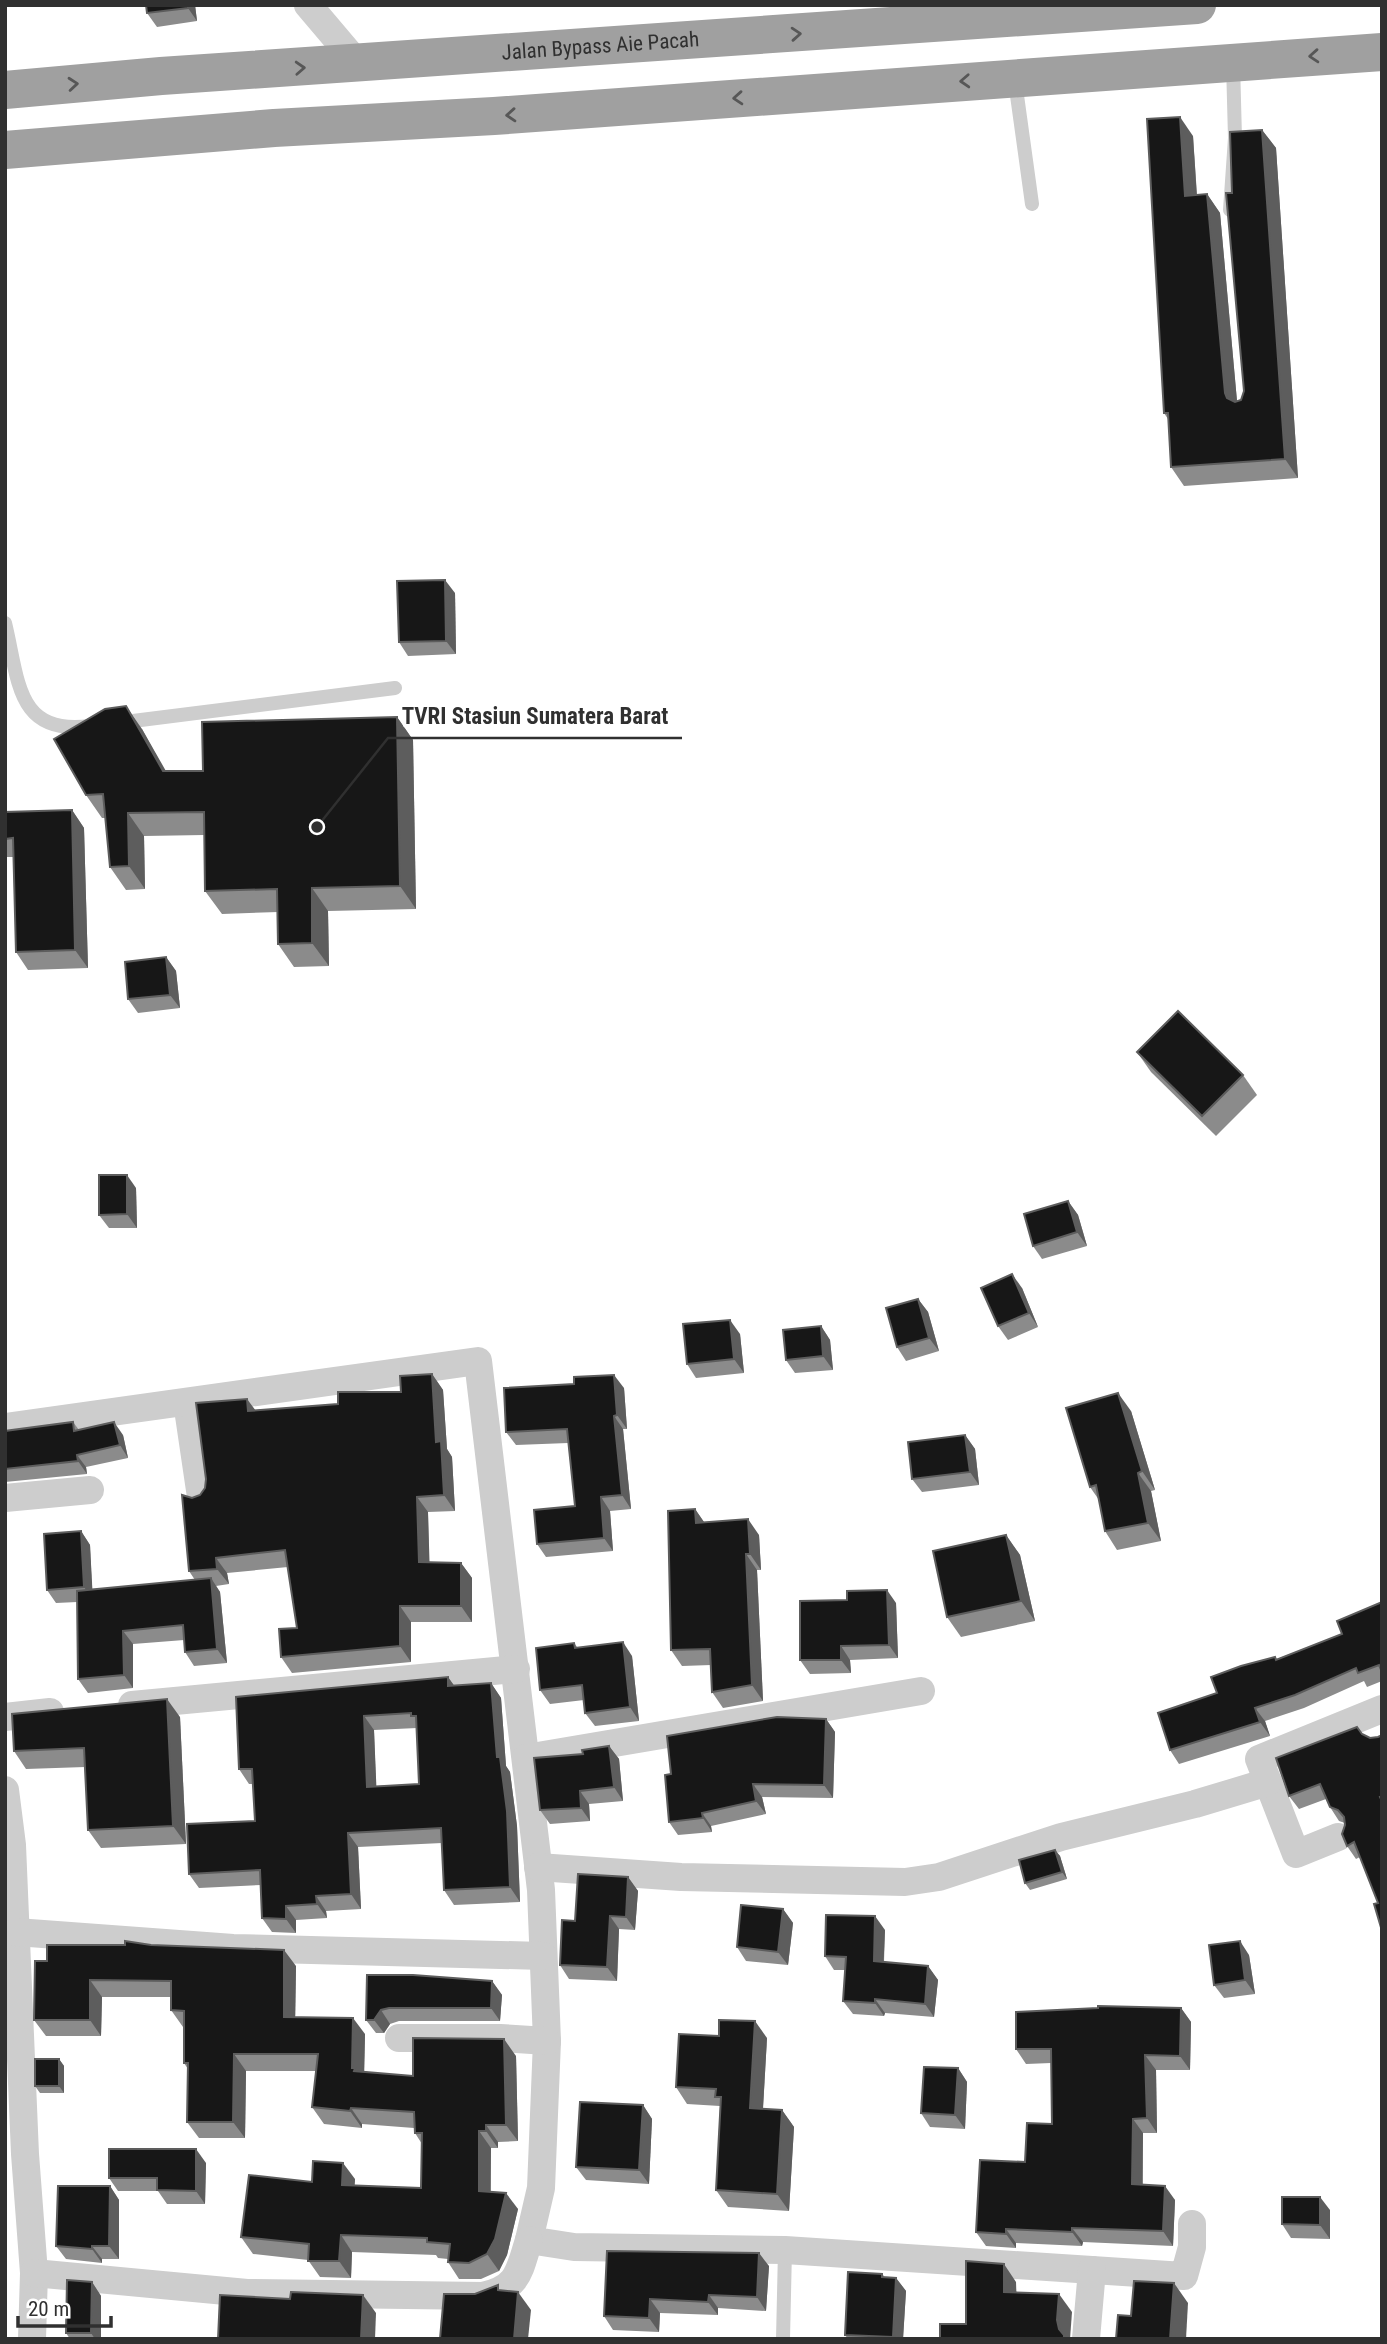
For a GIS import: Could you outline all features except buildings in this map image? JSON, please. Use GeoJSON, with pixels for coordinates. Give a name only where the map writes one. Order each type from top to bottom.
{"type":"FeatureCollection","features":[{"type":"Feature","properties":{"kind":"highway","name":"Jalan Bypass Aie Pacah"},"geometry":{"type":"LineString","coordinates":[[5,90],[161,76],[1197,5]]}},
{"type":"Feature","properties":{"kind":"highway"},"geometry":{"type":"LineString","coordinates":[[1081,14],[1082,74]]}},
{"type":"Feature","properties":{"kind":"highway"},"geometry":{"type":"LineString","coordinates":[[5,150],[274,128],[494,116],[1382,51]]}},
{"type":"Feature","properties":{"kind":"street"},"geometry":{"type":"LineString","coordinates":[[308,5],[358,64]]}},
{"type":"Feature","properties":{"kind":"street"},"geometry":{"type":"LineString","coordinates":[[5,1427],[478,1361],[538,1867],[547,2041],[541,2188],[518,2274],[512,2283],[500,2292],[483,2296],[247,2293],[34,2273]]}},
{"type":"Feature","properties":{"kind":"street"},"geometry":{"type":"LineString","coordinates":[[187,1402],[201,1497]]}},
{"type":"Feature","properties":{"kind":"street"},"geometry":{"type":"LineString","coordinates":[[5,1498],[90,1490]]}},
{"type":"Feature","properties":{"kind":"street"},"geometry":{"type":"LineString","coordinates":[[5,1717],[516,1669]]}},
{"type":"Feature","properties":{"kind":"street"},"geometry":{"type":"LineString","coordinates":[[526,1758],[921,1691]]}},
{"type":"Feature","properties":{"kind":"street"},"geometry":{"type":"LineString","coordinates":[[1338,1837],[1296,1854],[1259,1759],[1379,1719]]}},
{"type":"Feature","properties":{"kind":"street"},"geometry":{"type":"LineString","coordinates":[[538,1867],[681,1877],[905,1882],[939,1877],[1061,1837],[1195,1804],[1268,1782]]}},
{"type":"Feature","properties":{"kind":"street"},"geometry":{"type":"LineString","coordinates":[[5,1790],[12,1844],[25,2154],[34,2273],[32,2339]]}},
{"type":"Feature","properties":{"kind":"street"},"geometry":{"type":"LineString","coordinates":[[16,1932],[233,1948],[543,1955]]}},
{"type":"Feature","properties":{"kind":"street"},"geometry":{"type":"LineString","coordinates":[[399,2038],[547,2041]]}},
{"type":"Feature","properties":{"kind":"street"},"geometry":{"type":"LineString","coordinates":[[529,2240],[574,2247],[785,2250],[1184,2276],[1192,2247],[1192,2224]]}},
{"type":"Feature","properties":{"kind":"street"},"geometry":{"type":"LineString","coordinates":[[1086,2339],[1092,2270]]}},
{"type":"Feature","properties":{"kind":"lane"},"geometry":{"type":"LineString","coordinates":[[1232,230],[1229,201],[1236,124],[1233,62]]}},
{"type":"Feature","properties":{"kind":"lane"},"geometry":{"type":"LineString","coordinates":[[1015,79],[1032,204]]}},
{"type":"Feature","properties":{"kind":"lane"},"geometry":{"type":"LineString","coordinates":[[5,624],[28,707],[39,720],[55,727],[76,728],[395,688]]}},
{"type":"Feature","properties":{"kind":"lane"},"geometry":{"type":"LineString","coordinates":[[783,2339],[785,2250]]}},
{"type":"Feature","properties":{"kind":"place","name":"TVRI Stasiun Sumatera Barat"},"geometry":{"type":"Point","coordinates":[317,827]}}]}
